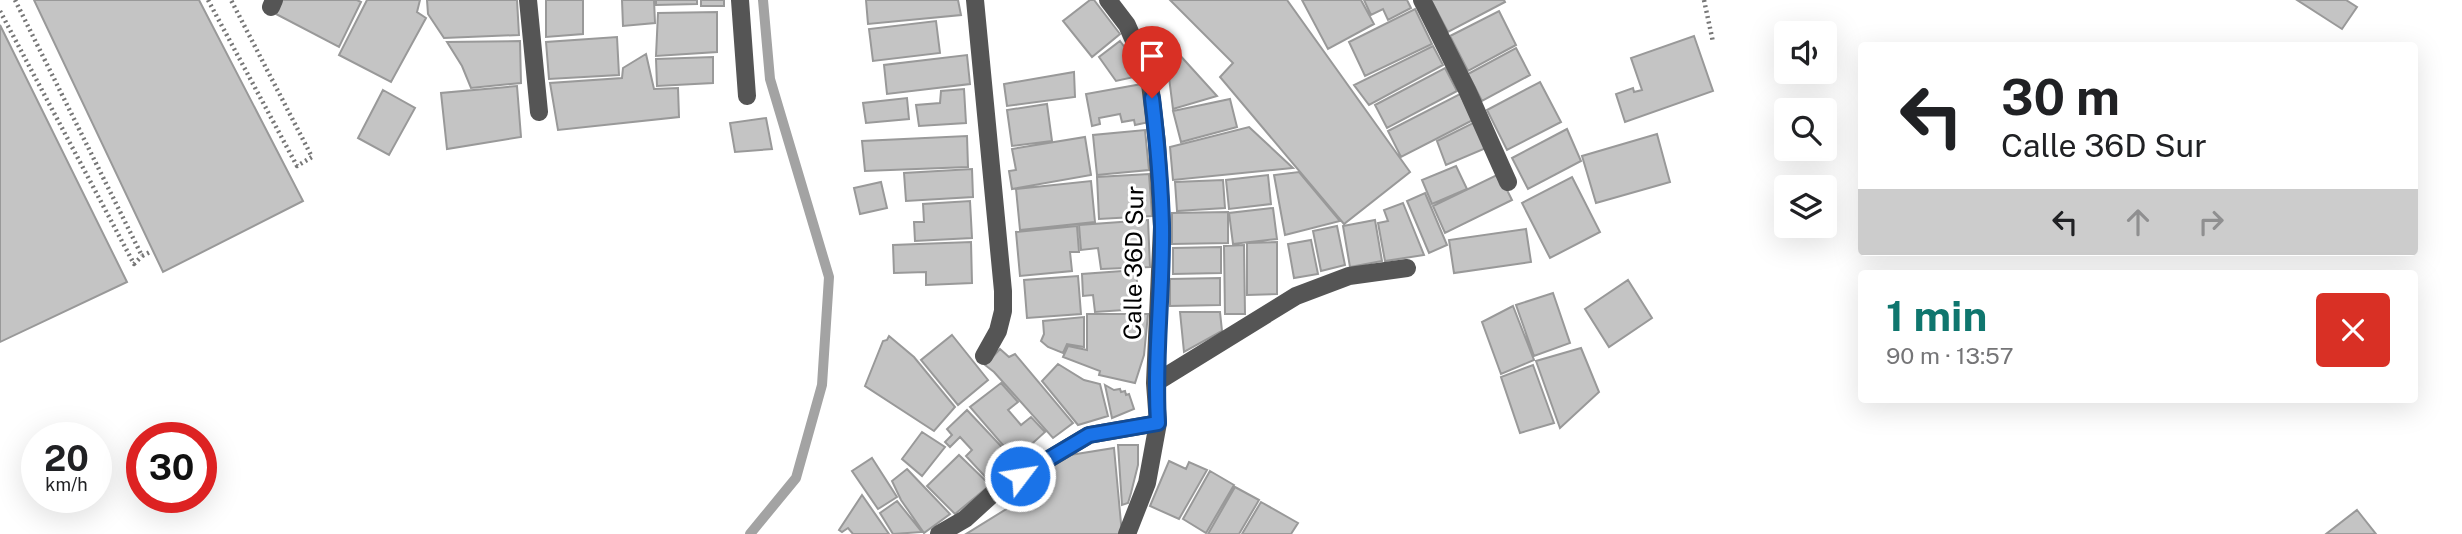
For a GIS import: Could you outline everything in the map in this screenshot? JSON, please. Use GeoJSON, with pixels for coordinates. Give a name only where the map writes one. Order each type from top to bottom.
{"type":"FeatureCollection","features":[{"type":"Feature","properties":{"kind":"street"},"geometry":{"type":"LineString","coordinates":[[528,0],[539,112]]}},
{"type":"Feature","properties":{"kind":"street"},"geometry":{"type":"LineString","coordinates":[[740,0],[747,96]]}},
{"type":"Feature","properties":{"kind":"street"},"geometry":{"type":"LineString","coordinates":[[975,0],[1003,291],[1003,311],[998,331],[984,356]]}},
{"type":"Feature","properties":{"kind":"street","name":"Calle 36D Sur"},"geometry":{"type":"LineString","coordinates":[[1108,0],[1128,25],[1149,75],[1157,143],[1162,227],[1156,383],[1158,423],[1147,482],[1127,534]]}},
{"type":"Feature","properties":{"kind":"street"},"geometry":{"type":"LineString","coordinates":[[1422,0],[1467,90],[1508,182]]}},
{"type":"Feature","properties":{"kind":"street"},"geometry":{"type":"LineString","coordinates":[[1156,383],[1296,296],[1349,275],[1407,268]]}},
{"type":"Feature","properties":{"kind":"street"},"geometry":{"type":"LineString","coordinates":[[939,534],[965,519],[997,490],[1089,435],[1158,423]]}},
{"type":"Feature","properties":{"kind":"path"},"geometry":{"type":"LineString","coordinates":[[15,0],[142,256]]}},
{"type":"Feature","properties":{"kind":"path"},"geometry":{"type":"LineString","coordinates":[[208,0],[297,166],[312,157],[231,0]]}},
{"type":"Feature","properties":{"kind":"path"},"geometry":{"type":"LineString","coordinates":[[1704,0],[1713,42]]}},
{"type":"Feature","properties":{"kind":"path"},"geometry":{"type":"LineString","coordinates":[[0,11],[135,264],[142,256],[152,251]]}},
{"type":"Feature","properties":{"kind":"building"},"geometry":{"type":"Polygon","coordinates":[[[34,0],[199,0],[303,201],[163,272],[34,0]]]}},
{"type":"Feature","properties":{"kind":"building"},"geometry":{"type":"Polygon","coordinates":[[[282,0],[361,2],[339,47],[276,14],[282,0]]]}},
{"type":"Feature","properties":{"kind":"building"},"geometry":{"type":"Polygon","coordinates":[[[367,0],[420,0],[417,12],[426,18],[391,82],[339,55],[367,0]]]}},
{"type":"Feature","properties":{"kind":"building"},"geometry":{"type":"Polygon","coordinates":[[[427,0],[517,0],[519,35],[444,38],[428,14],[427,0]]]}},
{"type":"Feature","properties":{"kind":"building"},"geometry":{"type":"Polygon","coordinates":[[[546,0],[583,0],[583,34],[546,37],[546,0]]]}},
{"type":"Feature","properties":{"kind":"building"},"geometry":{"type":"Polygon","coordinates":[[[622,0],[654,0],[655,23],[623,26],[622,0]]]}},
{"type":"Feature","properties":{"kind":"building"},"geometry":{"type":"Polygon","coordinates":[[[656,0],[697,0],[697,4],[656,5],[656,0]]]}},
{"type":"Feature","properties":{"kind":"building"},"geometry":{"type":"Polygon","coordinates":[[[701,0],[724,0],[724,6],[701,6],[701,0]]]}},
{"type":"Feature","properties":{"kind":"building"},"geometry":{"type":"Polygon","coordinates":[[[866,0],[958,0],[961,15],[868,24],[866,0]]]}},
{"type":"Feature","properties":{"kind":"building"},"geometry":{"type":"Polygon","coordinates":[[[1090,0],[1094,0],[1120,34],[1092,57],[1063,21],[1090,0]]]}},
{"type":"Feature","properties":{"kind":"building"},"geometry":{"type":"Polygon","coordinates":[[[1170,0],[1287,0],[1410,172],[1344,224],[1220,77],[1233,63],[1170,0]]]}},
{"type":"Feature","properties":{"kind":"building"},"geometry":{"type":"Polygon","coordinates":[[[1302,0],[1361,0],[1374,24],[1328,49],[1302,0]]]}},
{"type":"Feature","properties":{"kind":"building"},"geometry":{"type":"Polygon","coordinates":[[[1364,0],[1407,0],[1411,8],[1388,20],[1383,9],[1371,15],[1364,0]]]}},
{"type":"Feature","properties":{"kind":"building"},"geometry":{"type":"Polygon","coordinates":[[[1431,0],[1504,0],[1505,2],[1448,32],[1431,0]]]}},
{"type":"Feature","properties":{"kind":"building"},"geometry":{"type":"Polygon","coordinates":[[[2297,0],[2346,0],[2357,7],[2342,29],[2297,0]]]}},
{"type":"Feature","properties":{"kind":"building"},"geometry":{"type":"Polygon","coordinates":[[[1415,9],[1432,44],[1365,76],[1349,42],[1415,9]]]}},
{"type":"Feature","properties":{"kind":"building"},"geometry":{"type":"Polygon","coordinates":[[[1499,11],[1516,45],[1468,71],[1450,36],[1499,11]]]}},
{"type":"Feature","properties":{"kind":"building"},"geometry":{"type":"Polygon","coordinates":[[[717,12],[717,52],[656,56],[658,13],[717,12]]]}},
{"type":"Feature","properties":{"kind":"building"},"geometry":{"type":"Polygon","coordinates":[[[936,21],[940,53],[873,61],[869,29],[936,21]]]}},
{"type":"Feature","properties":{"kind":"building"},"geometry":{"type":"Polygon","coordinates":[[[0,25],[127,282],[0,342],[0,25]]]}},
{"type":"Feature","properties":{"kind":"building"},"geometry":{"type":"Polygon","coordinates":[[[1694,36],[1713,91],[1625,122],[1616,94],[1633,88],[1634,92],[1642,90],[1631,58],[1694,36]]]}},
{"type":"Feature","properties":{"kind":"building"},"geometry":{"type":"Polygon","coordinates":[[[617,37],[619,75],[549,79],[546,42],[617,37]]]}},
{"type":"Feature","properties":{"kind":"building"},"geometry":{"type":"Polygon","coordinates":[[[520,41],[521,83],[471,88],[462,66],[447,42],[520,41]]]}},
{"type":"Feature","properties":{"kind":"building"},"geometry":{"type":"Polygon","coordinates":[[[1120,41],[1143,75],[1116,81],[1099,57],[1120,41]]]}},
{"type":"Feature","properties":{"kind":"building"},"geometry":{"type":"Polygon","coordinates":[[[1433,46],[1443,65],[1369,105],[1354,85],[1433,46]]]}},
{"type":"Feature","properties":{"kind":"building"},"geometry":{"type":"Polygon","coordinates":[[[1516,48],[1530,75],[1482,101],[1468,74],[1516,48]]]}},
{"type":"Feature","properties":{"kind":"building"},"geometry":{"type":"Polygon","coordinates":[[[1177,52],[1217,96],[1173,109],[1166,54],[1177,52]]]}},
{"type":"Feature","properties":{"kind":"building"},"geometry":{"type":"Polygon","coordinates":[[[646,54],[654,89],[678,88],[679,117],[558,130],[550,83],[622,78],[623,68],[646,54]]]}},
{"type":"Feature","properties":{"kind":"building"},"geometry":{"type":"Polygon","coordinates":[[[967,55],[970,84],[887,94],[884,65],[967,55]]]}},
{"type":"Feature","properties":{"kind":"building"},"geometry":{"type":"Polygon","coordinates":[[[713,57],[713,83],[657,86],[656,59],[713,57]]]}},
{"type":"Feature","properties":{"kind":"building"},"geometry":{"type":"Polygon","coordinates":[[[1445,68],[1457,91],[1387,128],[1375,105],[1445,68]]]}},
{"type":"Feature","properties":{"kind":"building"},"geometry":{"type":"Polygon","coordinates":[[[1074,72],[1075,97],[1007,106],[1004,84],[1074,72]]]}},
{"type":"Feature","properties":{"kind":"building"},"geometry":{"type":"Polygon","coordinates":[[[1540,82],[1561,122],[1507,150],[1487,110],[1540,82]]]}},
{"type":"Feature","properties":{"kind":"building"},"geometry":{"type":"Polygon","coordinates":[[[1142,84],[1149,122],[1135,125],[1134,120],[1122,122],[1120,114],[1099,118],[1100,124],[1092,126],[1086,94],[1142,84]]]}},
{"type":"Feature","properties":{"kind":"building"},"geometry":{"type":"Polygon","coordinates":[[[517,86],[521,137],[447,149],[441,93],[517,86]]]}},
{"type":"Feature","properties":{"kind":"building"},"geometry":{"type":"Polygon","coordinates":[[[964,89],[966,123],[919,126],[916,105],[940,103],[941,91],[964,89]]]}},
{"type":"Feature","properties":{"kind":"building"},"geometry":{"type":"Polygon","coordinates":[[[383,90],[415,108],[389,155],[358,138],[383,90]]]}},
{"type":"Feature","properties":{"kind":"building"},"geometry":{"type":"Polygon","coordinates":[[[1460,94],[1473,120],[1401,157],[1388,131],[1460,94]]]}},
{"type":"Feature","properties":{"kind":"building"},"geometry":{"type":"Polygon","coordinates":[[[907,98],[909,119],[866,123],[863,103],[907,98]]]}},
{"type":"Feature","properties":{"kind":"building"},"geometry":{"type":"Polygon","coordinates":[[[1230,99],[1237,127],[1181,142],[1173,111],[1230,99]]]}},
{"type":"Feature","properties":{"kind":"building"},"geometry":{"type":"Polygon","coordinates":[[[1047,104],[1052,141],[1012,146],[1007,110],[1047,104]]]}},
{"type":"Feature","properties":{"kind":"building"},"geometry":{"type":"Polygon","coordinates":[[[766,118],[772,149],[735,152],[730,123],[766,118]]]}},
{"type":"Feature","properties":{"kind":"building"},"geometry":{"type":"Polygon","coordinates":[[[1475,122],[1486,148],[1446,165],[1437,141],[1475,122]]]}},
{"type":"Feature","properties":{"kind":"building"},"geometry":{"type":"Polygon","coordinates":[[[1249,127],[1293,168],[1173,180],[1170,147],[1249,127]]]}},
{"type":"Feature","properties":{"kind":"building"},"geometry":{"type":"Polygon","coordinates":[[[1567,129],[1581,161],[1528,189],[1512,158],[1567,129]]]}},
{"type":"Feature","properties":{"kind":"building"},"geometry":{"type":"Polygon","coordinates":[[[1145,130],[1149,170],[1097,175],[1093,135],[1145,130]]]}},
{"type":"Feature","properties":{"kind":"building"},"geometry":{"type":"Polygon","coordinates":[[[1657,134],[1670,182],[1596,203],[1582,156],[1657,134]]]}},
{"type":"Feature","properties":{"kind":"building"},"geometry":{"type":"Polygon","coordinates":[[[967,136],[968,167],[865,171],[862,141],[967,136]]]}},
{"type":"Feature","properties":{"kind":"building"},"geometry":{"type":"Polygon","coordinates":[[[1085,137],[1091,175],[1012,189],[1009,171],[1016,170],[1012,149],[1085,137]]]}},
{"type":"Feature","properties":{"kind":"building"},"geometry":{"type":"Polygon","coordinates":[[[1456,166],[1467,189],[1432,204],[1422,180],[1456,166]]]}},
{"type":"Feature","properties":{"kind":"building"},"geometry":{"type":"Polygon","coordinates":[[[972,169],[973,197],[906,201],[904,173],[972,169]]]}},
{"type":"Feature","properties":{"kind":"building"},"geometry":{"type":"Polygon","coordinates":[[[1299,172],[1340,221],[1285,235],[1274,175],[1299,172]]]}},
{"type":"Feature","properties":{"kind":"building"},"geometry":{"type":"Polygon","coordinates":[[[1149,174],[1152,216],[1099,219],[1097,177],[1149,174]]]}},
{"type":"Feature","properties":{"kind":"building"},"geometry":{"type":"Polygon","coordinates":[[[1499,174],[1512,200],[1445,233],[1433,206],[1499,174]]]}},
{"type":"Feature","properties":{"kind":"building"},"geometry":{"type":"Polygon","coordinates":[[[1268,175],[1271,204],[1229,209],[1226,180],[1268,175]]]}},
{"type":"Feature","properties":{"kind":"building"},"geometry":{"type":"Polygon","coordinates":[[[1572,177],[1600,232],[1550,258],[1522,203],[1572,177]]]}},
{"type":"Feature","properties":{"kind":"building"},"geometry":{"type":"Polygon","coordinates":[[[1223,180],[1225,208],[1177,211],[1175,182],[1223,180]]]}},
{"type":"Feature","properties":{"kind":"building"},"geometry":{"type":"Polygon","coordinates":[[[1091,181],[1095,222],[1020,230],[1016,189],[1091,181]]]}},
{"type":"Feature","properties":{"kind":"building"},"geometry":{"type":"Polygon","coordinates":[[[881,182],[887,208],[860,214],[854,188],[881,182]]]}},
{"type":"Feature","properties":{"kind":"building"},"geometry":{"type":"Polygon","coordinates":[[[1425,193],[1447,245],[1429,253],[1407,201],[1425,193]]]}},
{"type":"Feature","properties":{"kind":"building"},"geometry":{"type":"Polygon","coordinates":[[[970,201],[972,238],[915,241],[914,222],[924,222],[923,204],[970,201]]]}},
{"type":"Feature","properties":{"kind":"building"},"geometry":{"type":"Polygon","coordinates":[[[1403,203],[1424,255],[1385,261],[1378,223],[1388,221],[1384,210],[1403,203]]]}},
{"type":"Feature","properties":{"kind":"building"},"geometry":{"type":"Polygon","coordinates":[[[1273,208],[1277,239],[1233,244],[1229,213],[1273,208]]]}},
{"type":"Feature","properties":{"kind":"building"},"geometry":{"type":"Polygon","coordinates":[[[1228,212],[1228,243],[1172,244],[1172,213],[1228,212]]]}},
{"type":"Feature","properties":{"kind":"building"},"geometry":{"type":"Polygon","coordinates":[[[1148,220],[1150,267],[1101,269],[1098,248],[1081,250],[1079,225],[1148,220]]]}},
{"type":"Feature","properties":{"kind":"building"},"geometry":{"type":"Polygon","coordinates":[[[1375,220],[1382,261],[1350,267],[1343,226],[1375,220]]]}},
{"type":"Feature","properties":{"kind":"building"},"geometry":{"type":"Polygon","coordinates":[[[1077,226],[1079,252],[1070,252],[1072,271],[1020,276],[1016,232],[1077,226]]]}},
{"type":"Feature","properties":{"kind":"building"},"geometry":{"type":"Polygon","coordinates":[[[1337,226],[1345,265],[1321,271],[1313,231],[1337,226]]]}},
{"type":"Feature","properties":{"kind":"building"},"geometry":{"type":"Polygon","coordinates":[[[1526,229],[1531,262],[1454,273],[1449,240],[1526,229]]]}},
{"type":"Feature","properties":{"kind":"building"},"geometry":{"type":"Polygon","coordinates":[[[1311,240],[1318,274],[1294,278],[1288,244],[1311,240]]]}},
{"type":"Feature","properties":{"kind":"building"},"geometry":{"type":"Polygon","coordinates":[[[971,242],[972,283],[926,285],[926,272],[894,273],[893,245],[971,242]]]}},
{"type":"Feature","properties":{"kind":"building"},"geometry":{"type":"Polygon","coordinates":[[[1277,242],[1277,294],[1247,295],[1247,243],[1277,242]]]}},
{"type":"Feature","properties":{"kind":"building"},"geometry":{"type":"Polygon","coordinates":[[[1244,245],[1245,314],[1225,314],[1224,246],[1244,245]]]}},
{"type":"Feature","properties":{"kind":"building"},"geometry":{"type":"Polygon","coordinates":[[[1221,247],[1221,273],[1173,274],[1173,248],[1221,247]]]}},
{"type":"Feature","properties":{"kind":"building"},"geometry":{"type":"Polygon","coordinates":[[[1136,270],[1139,309],[1095,312],[1093,295],[1083,296],[1082,274],[1136,270]]]}},
{"type":"Feature","properties":{"kind":"building"},"geometry":{"type":"Polygon","coordinates":[[[1078,276],[1081,314],[1027,318],[1024,280],[1078,276]]]}},
{"type":"Feature","properties":{"kind":"building"},"geometry":{"type":"Polygon","coordinates":[[[1220,278],[1220,305],[1170,306],[1170,279],[1220,278]]]}},
{"type":"Feature","properties":{"kind":"building"},"geometry":{"type":"Polygon","coordinates":[[[1628,280],[1652,318],[1609,347],[1585,309],[1628,280]]]}},
{"type":"Feature","properties":{"kind":"building"},"geometry":{"type":"Polygon","coordinates":[[[1553,293],[1570,343],[1534,356],[1516,305],[1553,293]]]}},
{"type":"Feature","properties":{"kind":"building"},"geometry":{"type":"Polygon","coordinates":[[[1513,306],[1534,360],[1501,374],[1482,322],[1513,306]]]}},
{"type":"Feature","properties":{"kind":"building"},"geometry":{"type":"Polygon","coordinates":[[[1180,312],[1220,312],[1222,331],[1184,352],[1180,312]]]}},
{"type":"Feature","properties":{"kind":"building"},"geometry":{"type":"Polygon","coordinates":[[[1087,314],[1148,314],[1144,355],[1135,383],[1099,375],[1100,371],[1063,357],[1068,346],[1087,350],[1087,314]]]}},
{"type":"Feature","properties":{"kind":"building"},"geometry":{"type":"Polygon","coordinates":[[[1084,317],[1084,347],[1067,344],[1063,353],[1041,341],[1044,334],[1043,321],[1084,317]]]}},
{"type":"Feature","properties":{"kind":"building"},"geometry":{"type":"Polygon","coordinates":[[[952,335],[988,380],[958,405],[921,360],[952,335]]]}},
{"type":"Feature","properties":{"kind":"building"},"geometry":{"type":"Polygon","coordinates":[[[889,336],[914,357],[955,407],[934,431],[865,386],[883,341],[889,336]]]}},
{"type":"Feature","properties":{"kind":"building"},"geometry":{"type":"Polygon","coordinates":[[[1581,348],[1599,392],[1560,428],[1536,361],[1581,348]]]}},
{"type":"Feature","properties":{"kind":"building"},"geometry":{"type":"Polygon","coordinates":[[[1000,349],[1009,357],[1015,354],[1073,423],[1053,438],[985,365],[1000,349]]]}},
{"type":"Feature","properties":{"kind":"building"},"geometry":{"type":"Polygon","coordinates":[[[1058,364],[1084,380],[1100,384],[1108,416],[1078,425],[1042,381],[1058,364]]]}},
{"type":"Feature","properties":{"kind":"building"},"geometry":{"type":"Polygon","coordinates":[[[1533,365],[1554,423],[1520,433],[1501,377],[1533,365]]]}},
{"type":"Feature","properties":{"kind":"building"},"geometry":{"type":"Polygon","coordinates":[[[1001,383],[1018,402],[1008,410],[1021,425],[1031,417],[1045,432],[1015,459],[970,407],[1001,383]]]}},
{"type":"Feature","properties":{"kind":"building"},"geometry":{"type":"Polygon","coordinates":[[[1105,385],[1129,394],[1134,409],[1112,418],[1105,385]]]}},
{"type":"Feature","properties":{"kind":"building"},"geometry":{"type":"Polygon","coordinates":[[[967,410],[1015,461],[991,483],[966,456],[972,450],[960,437],[950,447],[945,442],[952,435],[947,429],[967,410]]]}},
{"type":"Feature","properties":{"kind":"building"},"geometry":{"type":"Polygon","coordinates":[[[922,432],[945,447],[922,476],[902,459],[922,432]]]}},
{"type":"Feature","properties":{"kind":"building"},"geometry":{"type":"Polygon","coordinates":[[[1118,445],[1138,445],[1138,465],[1131,493],[1128,503],[1122,505],[1118,445]]]}},
{"type":"Feature","properties":{"kind":"building"},"geometry":{"type":"Polygon","coordinates":[[[1114,448],[1122,534],[966,534],[1021,500],[1017,495],[1033,485],[1029,479],[1064,456],[1114,448]]]}},
{"type":"Feature","properties":{"kind":"building"},"geometry":{"type":"Polygon","coordinates":[[[959,455],[990,485],[955,514],[927,486],[959,455]]]}},
{"type":"Feature","properties":{"kind":"building"},"geometry":{"type":"Polygon","coordinates":[[[872,458],[897,497],[878,509],[852,471],[872,458]]]}},
{"type":"Feature","properties":{"kind":"building"},"geometry":{"type":"Polygon","coordinates":[[[1169,461],[1186,469],[1189,462],[1207,470],[1179,519],[1150,506],[1169,461]]]}},
{"type":"Feature","properties":{"kind":"building"},"geometry":{"type":"Polygon","coordinates":[[[907,469],[950,514],[924,533],[901,500],[892,481],[907,469]]]}},
{"type":"Feature","properties":{"kind":"building"},"geometry":{"type":"Polygon","coordinates":[[[1210,471],[1234,485],[1206,533],[1183,519],[1210,471]]]}},
{"type":"Feature","properties":{"kind":"building"},"geometry":{"type":"Polygon","coordinates":[[[1235,487],[1259,500],[1239,534],[1208,534],[1235,487]]]}},
{"type":"Feature","properties":{"kind":"building"},"geometry":{"type":"Polygon","coordinates":[[[862,495],[889,534],[853,534],[848,528],[842,532],[839,530],[862,495]]]}},
{"type":"Feature","properties":{"kind":"building"},"geometry":{"type":"Polygon","coordinates":[[[897,501],[922,532],[893,534],[880,513],[897,501]]]}},
{"type":"Feature","properties":{"kind":"building"},"geometry":{"type":"Polygon","coordinates":[[[1261,502],[1298,523],[1291,534],[1242,534],[1261,502]]]}},
{"type":"Feature","properties":{"kind":"building"},"geometry":{"type":"Polygon","coordinates":[[[2357,510],[2376,534],[2326,534],[2357,510]]]}},
{"type":"Feature","properties":{"kind":"waterway"},"geometry":{"type":"LineString","coordinates":[[750,534],[796,478],[822,385],[829,277],[770,79],[763,0]]}},
{"type":"Feature","properties":{"kind":"route"},"geometry":{"type":"LineString","coordinates":[[1020,476],[1089,435],[1158,423],[1156,383],[1162,227],[1152,98]]}}]}
